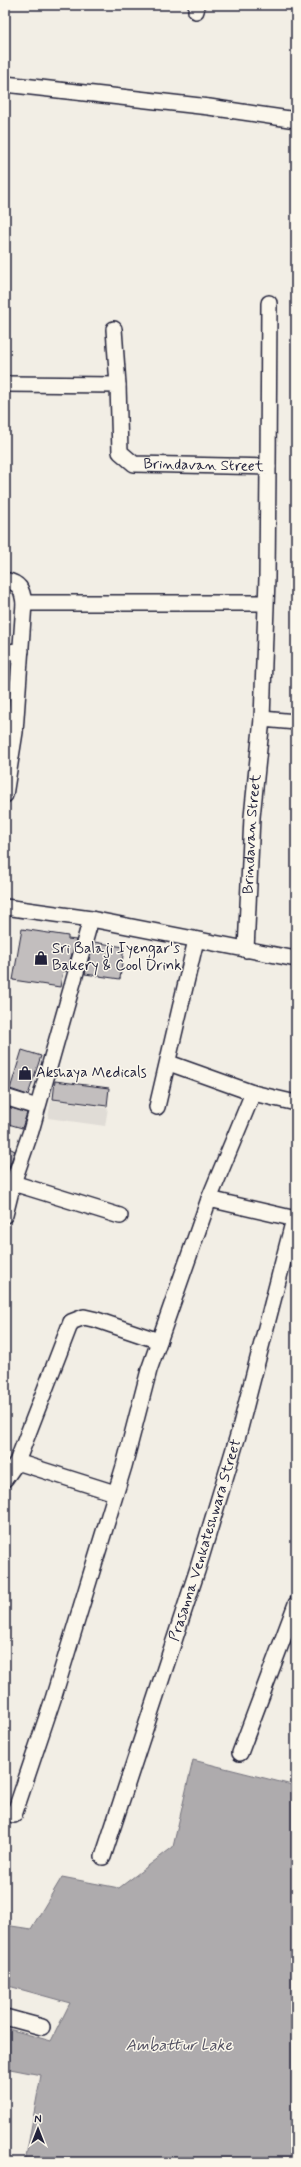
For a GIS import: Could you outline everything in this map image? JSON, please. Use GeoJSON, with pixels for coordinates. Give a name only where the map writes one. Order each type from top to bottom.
{"type":"FeatureCollection","features":[{"type":"Feature","properties":{"kind":"street"},"geometry":{"type":"LineString","coordinates":[[5,84],[209,107],[296,120]]}},
{"type":"Feature","properties":{"kind":"street"},"geometry":{"type":"LineString","coordinates":[[268,467],[269,303]]}},
{"type":"Feature","properties":{"kind":"street","name":"Brindavan Street"},"geometry":{"type":"LineString","coordinates":[[114,329],[118,385],[120,452],[134,464],[268,467],[267,578],[262,719],[252,817],[246,950]]}},
{"type":"Feature","properties":{"kind":"street"},"geometry":{"type":"LineString","coordinates":[[5,384],[118,385]]}},
{"type":"Feature","properties":{"kind":"street"},"geometry":{"type":"LineString","coordinates":[[5,580],[16,583],[22,588],[24,603],[21,651],[10,732],[5,794]]}},
{"type":"Feature","properties":{"kind":"street"},"geometry":{"type":"LineString","coordinates":[[24,603],[265,603]]}},
{"type":"Feature","properties":{"kind":"street"},"geometry":{"type":"LineString","coordinates":[[5,652],[21,651]]}},
{"type":"Feature","properties":{"kind":"street"},"geometry":{"type":"LineString","coordinates":[[262,719],[296,722]]}},
{"type":"Feature","properties":{"kind":"street"},"geometry":{"type":"LineString","coordinates":[[5,907],[91,919],[296,959]]}},
{"type":"Feature","properties":{"kind":"street"},"geometry":{"type":"LineString","coordinates":[[5,1215],[7,1198],[31,1131],[91,919]]}},
{"type":"Feature","properties":{"kind":"street"},"geometry":{"type":"LineString","coordinates":[[157,1107],[169,1063],[196,940]]}},
{"type":"Feature","properties":{"kind":"street"},"geometry":{"type":"LineString","coordinates":[[169,1063],[254,1093],[296,1103]]}},
{"type":"Feature","properties":{"kind":"street"},"geometry":{"type":"LineString","coordinates":[[5,1812],[14,1815],[53,1699],[159,1341],[209,1199],[254,1093]]}},
{"type":"Feature","properties":{"kind":"street"},"geometry":{"type":"LineString","coordinates":[[5,1098],[37,1107]]}},
{"type":"Feature","properties":{"kind":"street"},"geometry":{"type":"LineString","coordinates":[[13,1184],[120,1216]]}},
{"type":"Feature","properties":{"kind":"street"},"geometry":{"type":"LineString","coordinates":[[209,1199],[295,1219]]}},
{"type":"Feature","properties":{"kind":"street","name":"Prasanna Venkateshwara Street"},"geometry":{"type":"LineString","coordinates":[[103,1858],[195,1578],[239,1432],[295,1219]]}},
{"type":"Feature","properties":{"kind":"street"},"geometry":{"type":"LineString","coordinates":[[5,1479],[18,1462],[71,1322],[84,1317],[159,1341]]}},
{"type":"Feature","properties":{"kind":"street"},"geometry":{"type":"LineString","coordinates":[[18,1462],[115,1493]]}},
{"type":"Feature","properties":{"kind":"street"},"geometry":{"type":"LineString","coordinates":[[240,1753],[292,1625],[296,1604]]}},
{"type":"Feature","properties":{"kind":"street"},"geometry":{"type":"LineString","coordinates":[[5,2017],[42,2027]]}},
{"type":"Feature","properties":{"kind":"shaded area"},"geometry":{"type":"Polygon","coordinates":[[[51,1100],[108,1108],[105,1126],[48,1118],[51,1100]]]}},
{"type":"Feature","properties":{"kind":"water","name":"Ambattur Lake"},"geometry":{"type":"Polygon","coordinates":[[[193,1760],[296,1786],[296,2162],[25,2162],[41,2075],[5,2068],[5,2028],[51,2041],[70,2003],[5,1985],[5,1925],[31,1929],[62,1877],[119,1888],[173,1847],[193,1760]]]}},
{"type":"Feature","properties":{"kind":"building","name":"Sri Balaji Iyengar's Bakery & Cool Drink"},"geometry":{"type":"Polygon","coordinates":[[[22,929],[68,936],[68,939],[76,940],[67,971],[63,971],[60,987],[13,980],[22,929]]]}},
{"type":"Feature","properties":{"kind":"building"},"geometry":{"type":"Polygon","coordinates":[[[94,942],[124,947],[120,979],[85,974],[94,942]]]}},
{"type":"Feature","properties":{"kind":"building","name":"Akshaya Medicals"},"geometry":{"type":"Polygon","coordinates":[[[22,1050],[41,1056],[28,1095],[10,1089],[22,1050]]]}},
{"type":"Feature","properties":{"kind":"building"},"geometry":{"type":"Polygon","coordinates":[[[55,1081],[109,1088],[107,1106],[53,1099],[55,1081]]]}},
{"type":"Feature","properties":{"kind":"building"},"geometry":{"type":"Polygon","coordinates":[[[5,1106],[27,1113],[22,1128],[5,1123],[5,1106]]]}},
{"type":"Feature","properties":{"kind":"building"},"geometry":{"type":"Polygon","coordinates":[[[5,1146],[15,1151],[9,1167],[5,1165],[5,1146]]]}},
{"type":"Feature","properties":{"kind":"place","name":"Sri Balaji Iyengar's Bakery & Cool Drink"},"geometry":{"type":"Point","coordinates":[41,958]}},
{"type":"Feature","properties":{"kind":"place","name":"Akshaya Medicals"},"geometry":{"type":"Point","coordinates":[25,1073]}}]}
